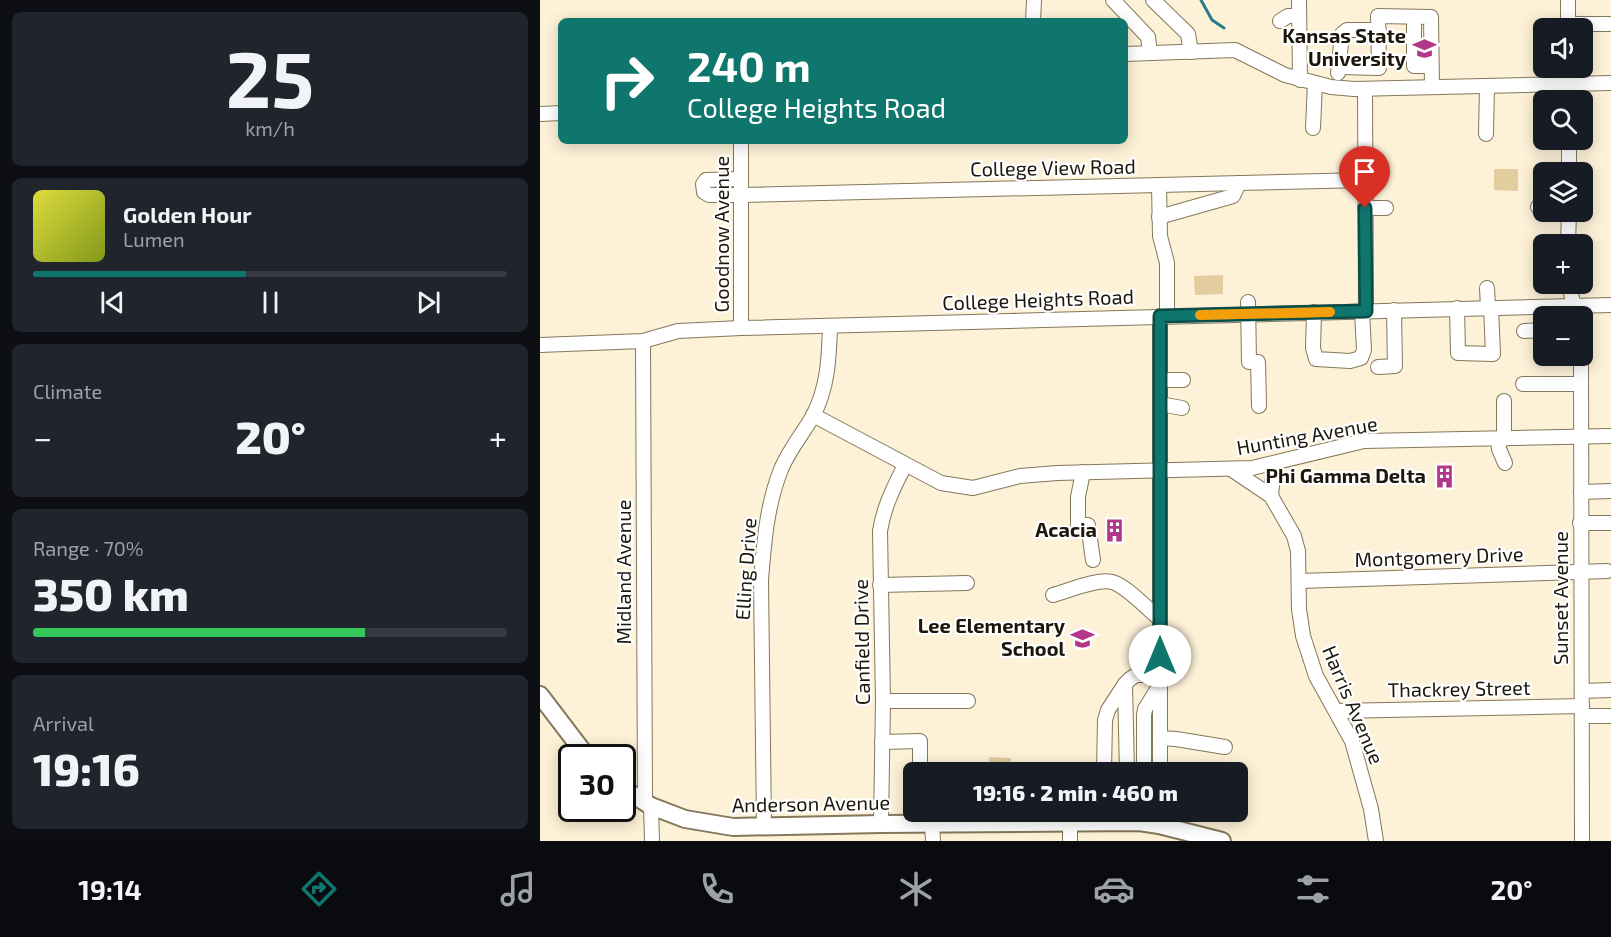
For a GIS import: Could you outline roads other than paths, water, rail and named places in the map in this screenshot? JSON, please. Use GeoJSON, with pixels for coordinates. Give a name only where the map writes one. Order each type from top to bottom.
{"type":"FeatureCollection","features":[{"type":"Feature","properties":{"kind":"main road"},"geometry":{"type":"LineString","coordinates":[[540,695],[577,744]]}},
{"type":"Feature","properties":{"kind":"main road","name":"Anderson Avenue"},"geometry":{"type":"LineString","coordinates":[[636,797],[684,819],[733,834],[764,827],[881,824],[932,833],[1070,823],[1139,822]]}},
{"type":"Feature","properties":{"kind":"main road","name":"Anderson Avenue"},"geometry":{"type":"LineString","coordinates":[[1171,822],[1222,841]]}},
{"type":"Feature","properties":{"kind":"street"},"geometry":{"type":"LineString","coordinates":[[1034,0],[1034,18]]}},
{"type":"Feature","properties":{"kind":"street"},"geometry":{"type":"LineString","coordinates":[[1113,0],[1148,37],[1150,53]]}},
{"type":"Feature","properties":{"kind":"street"},"geometry":{"type":"LineString","coordinates":[[1153,0],[1188,34],[1191,52]]}},
{"type":"Feature","properties":{"kind":"street"},"geometry":{"type":"LineString","coordinates":[[1299,0],[1300,80]]}},
{"type":"Feature","properties":{"kind":"street"},"geometry":{"type":"LineString","coordinates":[[1568,0],[1568,18]]}},
{"type":"Feature","properties":{"kind":"street"},"geometry":{"type":"LineString","coordinates":[[1280,21],[1288,16],[1299,16]]}},
{"type":"Feature","properties":{"kind":"street"},"geometry":{"type":"LineString","coordinates":[[1340,67],[1379,68],[1378,16],[1431,17],[1432,87]]}},
{"type":"Feature","properties":{"kind":"street"},"geometry":{"type":"LineString","coordinates":[[1593,25],[1611,24]]}},
{"type":"Feature","properties":{"kind":"street"},"geometry":{"type":"LineString","coordinates":[[1335,87],[1340,67],[1342,34],[1347,30],[1378,30]]}},
{"type":"Feature","properties":{"kind":"street"},"geometry":{"type":"LineString","coordinates":[[1128,54],[1235,50],[1262,65],[1300,80],[1335,87],[1365,89],[1611,83]]}},
{"type":"Feature","properties":{"kind":"street"},"geometry":{"type":"LineString","coordinates":[[1569,78],[1569,90]]}},
{"type":"Feature","properties":{"kind":"street"},"geometry":{"type":"LineString","coordinates":[[1313,128],[1315,83]]}},
{"type":"Feature","properties":{"kind":"street"},"geometry":{"type":"LineString","coordinates":[[1486,134],[1487,86]]}},
{"type":"Feature","properties":{"kind":"street"},"geometry":{"type":"LineString","coordinates":[[1314,312],[1313,348],[1316,359],[1350,362],[1361,358],[1364,350],[1360,249],[1365,208],[1365,89]]}},
{"type":"Feature","properties":{"kind":"street"},"geometry":{"type":"LineString","coordinates":[[540,114],[558,113]]}},
{"type":"Feature","properties":{"kind":"street","name":"Goodnow Avenue"},"geometry":{"type":"LineString","coordinates":[[741,144],[741,328]]}},
{"type":"Feature","properties":{"kind":"street"},"geometry":{"type":"LineString","coordinates":[[1554,158],[1568,162]]}},
{"type":"Feature","properties":{"kind":"street","name":"College View Road"},"geometry":{"type":"LineString","coordinates":[[741,179],[709,179],[702,187],[706,194],[742,195],[1365,180]]}},
{"type":"Feature","properties":{"kind":"street"},"geometry":{"type":"LineString","coordinates":[[1160,217],[1233,196],[1239,183]]}},
{"type":"Feature","properties":{"kind":"street"},"geometry":{"type":"LineString","coordinates":[[1160,185],[1160,236],[1167,263],[1160,380],[1160,762]]}},
{"type":"Feature","properties":{"kind":"street"},"geometry":{"type":"LineString","coordinates":[[1365,208],[1386,208]]}},
{"type":"Feature","properties":{"kind":"street"},"geometry":{"type":"LineString","coordinates":[[1457,308],[1458,353],[1493,354],[1486,288]]}},
{"type":"Feature","properties":{"kind":"street","name":"College Heights Road"},"geometry":{"type":"LineString","coordinates":[[1593,308],[1611,305]]}},
{"type":"Feature","properties":{"kind":"street"},"geometry":{"type":"LineString","coordinates":[[1378,367],[1395,366],[1390,307]]}},
{"type":"Feature","properties":{"kind":"street","name":"College Heights Road"},"geometry":{"type":"LineString","coordinates":[[540,345],[643,341],[678,331],[1163,316],[1249,308],[1314,312],[1364,311],[1390,307],[1533,309]]}},
{"type":"Feature","properties":{"kind":"street"},"geometry":{"type":"LineString","coordinates":[[1249,308],[1249,362],[1258,362],[1259,406]]}},
{"type":"Feature","properties":{"kind":"street","name":"Elling Drive"},"geometry":{"type":"LineString","coordinates":[[764,827],[761,580],[764,540],[772,496],[783,466],[813,415],[823,393],[828,374],[830,326]]}},
{"type":"Feature","properties":{"kind":"street"},"geometry":{"type":"LineString","coordinates":[[1524,332],[1533,331]]}},
{"type":"Feature","properties":{"kind":"street","name":"Midland Avenue"},"geometry":{"type":"LineString","coordinates":[[643,341],[648,804],[652,841]]}},
{"type":"Feature","properties":{"kind":"street","name":"Sunset Avenue"},"geometry":{"type":"LineString","coordinates":[[1581,366],[1581,437],[1577,488],[1580,523],[1582,841]]}},
{"type":"Feature","properties":{"kind":"street"},"geometry":{"type":"LineString","coordinates":[[1160,380],[1183,380]]}},
{"type":"Feature","properties":{"kind":"street"},"geometry":{"type":"LineString","coordinates":[[1523,384],[1581,384]]}},
{"type":"Feature","properties":{"kind":"street"},"geometry":{"type":"LineString","coordinates":[[1504,401],[1499,449],[1505,463]]}},
{"type":"Feature","properties":{"kind":"street"},"geometry":{"type":"LineString","coordinates":[[1160,404],[1182,408]]}},
{"type":"Feature","properties":{"kind":"street","name":"Hunting Avenue"},"geometry":{"type":"LineString","coordinates":[[813,415],[941,483],[973,488],[1020,476],[1083,472],[1231,469],[1274,464],[1306,449],[1364,441],[1611,436]]}},
{"type":"Feature","properties":{"kind":"street"},"geometry":{"type":"LineString","coordinates":[[1271,496],[1274,464]]}},
{"type":"Feature","properties":{"kind":"street","name":"Canfield Drive"},"geometry":{"type":"LineString","coordinates":[[881,824],[883,701],[880,531],[883,513],[905,465]]}},
{"type":"Feature","properties":{"kind":"street","name":"Harris Avenue"},"geometry":{"type":"LineString","coordinates":[[1231,469],[1271,496],[1294,536],[1298,551],[1299,609],[1303,636],[1316,676],[1352,741],[1371,809],[1376,841]]}},
{"type":"Feature","properties":{"kind":"street"},"geometry":{"type":"LineString","coordinates":[[1083,472],[1078,497],[1078,525],[1089,525],[1093,560]]}},
{"type":"Feature","properties":{"kind":"street"},"geometry":{"type":"LineString","coordinates":[[1577,488],[1611,491]]}},
{"type":"Feature","properties":{"kind":"street"},"geometry":{"type":"LineString","coordinates":[[1580,523],[1611,523]]}},
{"type":"Feature","properties":{"kind":"street","name":"Montgomery Drive"},"geometry":{"type":"LineString","coordinates":[[1299,581],[1606,571]]}},
{"type":"Feature","properties":{"kind":"street"},"geometry":{"type":"LineString","coordinates":[[1053,595],[1094,583],[1110,581],[1119,585],[1160,619]]}},
{"type":"Feature","properties":{"kind":"street"},"geometry":{"type":"LineString","coordinates":[[880,585],[967,583]]}},
{"type":"Feature","properties":{"kind":"street"},"geometry":{"type":"LineString","coordinates":[[1104,762],[1105,720],[1108,710],[1125,684],[1136,675],[1160,680]]}},
{"type":"Feature","properties":{"kind":"street"},"geometry":{"type":"LineString","coordinates":[[1144,762],[1145,709],[1160,680]]}},
{"type":"Feature","properties":{"kind":"street"},"geometry":{"type":"LineString","coordinates":[[1125,684],[1127,762]]}},
{"type":"Feature","properties":{"kind":"street"},"geometry":{"type":"LineString","coordinates":[[1582,691],[1611,690]]}},
{"type":"Feature","properties":{"kind":"street"},"geometry":{"type":"LineString","coordinates":[[883,701],[968,701]]}},
{"type":"Feature","properties":{"kind":"street","name":"Thackrey Street"},"geometry":{"type":"LineString","coordinates":[[1336,711],[1582,711],[1611,716]]}},
{"type":"Feature","properties":{"kind":"street"},"geometry":{"type":"LineString","coordinates":[[1160,738],[1225,747]]}},
{"type":"Feature","properties":{"kind":"street"},"geometry":{"type":"LineString","coordinates":[[882,742],[920,741],[920,762]]}},
{"type":"Feature","properties":{"kind":"street"},"geometry":{"type":"LineString","coordinates":[[1070,823],[1070,841]]}},
{"type":"Feature","properties":{"kind":"waterway"},"geometry":{"type":"LineString","coordinates":[[1201,0],[1212,20],[1224,28]]}},
{"type":"Feature","properties":{"kind":"place","name":"Kansas State University"},"geometry":{"type":"Point","coordinates":[1424,48]}},
{"type":"Feature","properties":{"kind":"place","name":"Phi Gamma Delta"},"geometry":{"type":"Point","coordinates":[1444,476]}},
{"type":"Feature","properties":{"kind":"place","name":"Acacia"},"geometry":{"type":"Point","coordinates":[1115,530]}},
{"type":"Feature","properties":{"kind":"place","name":"Lee Elementary School"},"geometry":{"type":"Point","coordinates":[1083,638]}}]}
